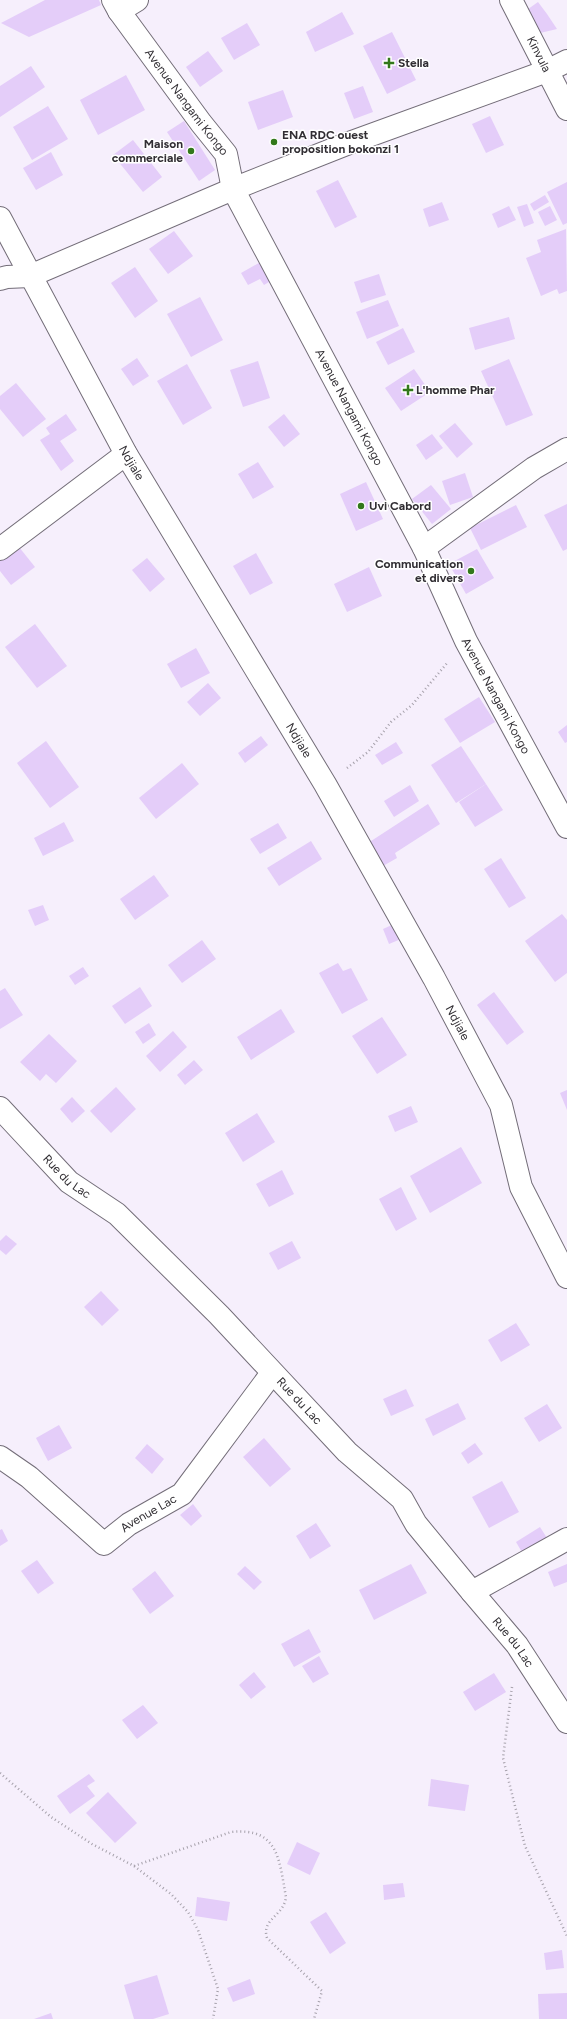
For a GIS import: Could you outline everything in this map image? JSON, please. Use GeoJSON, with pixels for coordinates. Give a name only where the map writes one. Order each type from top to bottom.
{"type":"FeatureCollection","features":[{"type":"Feature","properties":{"kind":"street"},"geometry":{"type":"LineString","coordinates":[[116,6],[137,0]]}},
{"type":"Feature","properties":{"kind":"street","name":"Kinvula"},"geometry":{"type":"LineString","coordinates":[[511,0],[567,109]]}},
{"type":"Feature","properties":{"kind":"street","name":"Avenue Nangami Kongo"},"geometry":{"type":"LineString","coordinates":[[116,6],[201,123],[226,154],[234,189],[424,548],[466,640],[567,827]]}},
{"type":"Feature","properties":{"kind":"street"},"geometry":{"type":"LineString","coordinates":[[0,280],[7,277],[30,276],[234,189],[350,143],[547,71],[567,61]]}},
{"type":"Feature","properties":{"kind":"street","name":"Ndjiale"},"geometry":{"type":"LineString","coordinates":[[0,218],[126,454],[325,784],[434,978],[501,1105],[521,1187],[564,1265]]}},
{"type":"Feature","properties":{"kind":"street"},"geometry":{"type":"LineString","coordinates":[[424,548],[534,468],[567,449]]}},
{"type":"Feature","properties":{"kind":"street"},"geometry":{"type":"LineString","coordinates":[[0,549],[126,454]]}},
{"type":"Feature","properties":{"kind":"street","name":"Rue du Lac"},"geometry":{"type":"LineString","coordinates":[[0,1108],[69,1182],[117,1214],[219,1315],[347,1452],[402,1499],[416,1524],[518,1645],[567,1722]]}},
{"type":"Feature","properties":{"kind":"street","name":"Avenue Lac"},"geometry":{"type":"LineString","coordinates":[[0,1457],[29,1477],[104,1544],[129,1524],[182,1494],[272,1373]]}},
{"type":"Feature","properties":{"kind":"street"},"geometry":{"type":"LineString","coordinates":[[472,1592],[567,1538]]}},
{"type":"Feature","properties":{"kind":"path"},"geometry":{"type":"LineString","coordinates":[[325,784],[368,752],[391,722],[412,705],[466,640]]}},
{"type":"Feature","properties":{"kind":"path"},"geometry":{"type":"LineString","coordinates":[[518,1645],[503,1758],[525,1846],[567,1936]]}},
{"type":"Feature","properties":{"kind":"path"},"geometry":{"type":"LineString","coordinates":[[0,1773],[50,1817],[92,1844],[134,1866],[172,1894],[188,1912],[198,1930],[218,1988],[213,2019]]}},
{"type":"Feature","properties":{"kind":"path"},"geometry":{"type":"LineString","coordinates":[[134,1866],[230,1832],[247,1831],[260,1834],[276,1852],[286,1897],[285,1904],[281,1912],[266,1926],[265,1932],[267,1938],[322,1991],[314,2019]]}},
{"type":"Feature","properties":{"kind":"building"},"geometry":{"type":"Polygon","coordinates":[[[45,0],[99,0],[101,5],[29,37],[1,23],[45,0]]]}},
{"type":"Feature","properties":{"kind":"building"},"geometry":{"type":"Polygon","coordinates":[[[538,2],[557,29],[540,33],[524,12],[538,2]]]}},
{"type":"Feature","properties":{"kind":"building"},"geometry":{"type":"Polygon","coordinates":[[[342,12],[354,34],[315,52],[306,32],[342,12]]]}},
{"type":"Feature","properties":{"kind":"building"},"geometry":{"type":"Polygon","coordinates":[[[247,23],[260,45],[234,60],[221,38],[247,23]]]}},
{"type":"Feature","properties":{"kind":"building","name":"Stella"},"geometry":{"type":"Polygon","coordinates":[[[392,32],[416,80],[387,94],[363,46],[392,32]]]}},
{"type":"Feature","properties":{"kind":"building"},"geometry":{"type":"Polygon","coordinates":[[[208,51],[223,71],[200,87],[186,67],[208,51]]]}},
{"type":"Feature","properties":{"kind":"building"},"geometry":{"type":"Polygon","coordinates":[[[31,66],[45,87],[0,117],[0,86],[31,66]]]}},
{"type":"Feature","properties":{"kind":"building"},"geometry":{"type":"Polygon","coordinates":[[[126,75],[145,110],[98,135],[80,100],[126,75]]]}},
{"type":"Feature","properties":{"kind":"building"},"geometry":{"type":"Polygon","coordinates":[[[363,86],[373,112],[354,119],[344,93],[363,86]]]}},
{"type":"Feature","properties":{"kind":"building"},"geometry":{"type":"Polygon","coordinates":[[[283,90],[293,117],[258,130],[248,102],[283,90]]]}},
{"type":"Feature","properties":{"kind":"building"},"geometry":{"type":"Polygon","coordinates":[[[48,106],[68,139],[32,160],[13,127],[48,106]]]}},
{"type":"Feature","properties":{"kind":"building"},"geometry":{"type":"Polygon","coordinates":[[[490,116],[504,145],[486,153],[472,124],[490,116]]]}},
{"type":"Feature","properties":{"kind":"building","name":"Maison commerciale"},"geometry":{"type":"Polygon","coordinates":[[[184,121],[215,170],[199,181],[167,132],[184,121]]]}},
{"type":"Feature","properties":{"kind":"building"},"geometry":{"type":"Polygon","coordinates":[[[133,140],[162,177],[143,192],[113,155],[133,140]]]}},
{"type":"Feature","properties":{"kind":"building"},"geometry":{"type":"Polygon","coordinates":[[[51,152],[63,175],[36,190],[23,168],[51,152]]]}},
{"type":"Feature","properties":{"kind":"building"},"geometry":{"type":"Polygon","coordinates":[[[338,180],[357,217],[335,228],[316,191],[338,180]]]}},
{"type":"Feature","properties":{"kind":"building"},"geometry":{"type":"Polygon","coordinates":[[[567,182],[567,223],[563,225],[547,192],[567,182]]]}},
{"type":"Feature","properties":{"kind":"building"},"geometry":{"type":"Polygon","coordinates":[[[545,195],[549,202],[534,211],[530,204],[545,195]]]}},
{"type":"Feature","properties":{"kind":"building"},"geometry":{"type":"Polygon","coordinates":[[[442,202],[449,220],[429,227],[423,209],[442,202]]]}},
{"type":"Feature","properties":{"kind":"building"},"geometry":{"type":"Polygon","coordinates":[[[527,204],[534,223],[524,227],[517,207],[527,204]]]}},
{"type":"Feature","properties":{"kind":"building"},"geometry":{"type":"Polygon","coordinates":[[[509,206],[516,220],[498,228],[492,214],[509,206]]]}},
{"type":"Feature","properties":{"kind":"building"},"geometry":{"type":"Polygon","coordinates":[[[550,206],[557,220],[545,226],[538,212],[550,206]]]}},
{"type":"Feature","properties":{"kind":"building"},"geometry":{"type":"Polygon","coordinates":[[[566,229],[567,291],[559,294],[557,289],[541,296],[526,258],[541,252],[537,240],[566,229]]]}},
{"type":"Feature","properties":{"kind":"building"},"geometry":{"type":"Polygon","coordinates":[[[174,231],[193,256],[168,274],[149,249],[174,231]]]}},
{"type":"Feature","properties":{"kind":"building"},"geometry":{"type":"Polygon","coordinates":[[[264,260],[274,279],[264,285],[260,279],[248,285],[241,273],[264,260]]]}},
{"type":"Feature","properties":{"kind":"building"},"geometry":{"type":"Polygon","coordinates":[[[135,267],[158,301],[135,318],[111,283],[135,267]]]}},
{"type":"Feature","properties":{"kind":"building"},"geometry":{"type":"Polygon","coordinates":[[[379,274],[386,295],[361,303],[354,282],[379,274]]]}},
{"type":"Feature","properties":{"kind":"building"},"geometry":{"type":"Polygon","coordinates":[[[200,297],[223,340],[191,357],[167,314],[200,297]]]}},
{"type":"Feature","properties":{"kind":"building"},"geometry":{"type":"Polygon","coordinates":[[[388,300],[399,326],[367,339],[356,312],[388,300]]]}},
{"type":"Feature","properties":{"kind":"building"},"geometry":{"type":"Polygon","coordinates":[[[509,317],[515,339],[475,350],[469,328],[509,317]]]}},
{"type":"Feature","properties":{"kind":"building"},"geometry":{"type":"Polygon","coordinates":[[[403,328],[415,352],[388,365],[376,342],[403,328]]]}},
{"type":"Feature","properties":{"kind":"building"},"geometry":{"type":"Polygon","coordinates":[[[137,358],[149,376],[133,386],[121,369],[137,358]]]}},
{"type":"Feature","properties":{"kind":"building"},"geometry":{"type":"Polygon","coordinates":[[[509,359],[533,415],[506,426],[481,371],[509,359]]]}},
{"type":"Feature","properties":{"kind":"building"},"geometry":{"type":"Polygon","coordinates":[[[258,361],[270,398],[243,407],[230,370],[258,361]]]}},
{"type":"Feature","properties":{"kind":"building"},"geometry":{"type":"Polygon","coordinates":[[[187,364],[212,408],[183,425],[157,381],[187,364]]]}},
{"type":"Feature","properties":{"kind":"building","name":"L'homme Phar"},"geometry":{"type":"Polygon","coordinates":[[[414,369],[430,392],[401,411],[385,388],[414,369]]]}},
{"type":"Feature","properties":{"kind":"building"},"geometry":{"type":"Polygon","coordinates":[[[16,383],[46,419],[23,437],[0,409],[0,396],[16,383]]]}},
{"type":"Feature","properties":{"kind":"building"},"geometry":{"type":"Polygon","coordinates":[[[66,414],[77,430],[60,441],[74,461],[61,471],[40,440],[50,434],[46,428],[66,414]]]}},
{"type":"Feature","properties":{"kind":"building"},"geometry":{"type":"Polygon","coordinates":[[[284,414],[300,434],[284,447],[268,427],[284,414]]]}},
{"type":"Feature","properties":{"kind":"building"},"geometry":{"type":"Polygon","coordinates":[[[455,423],[473,444],[457,458],[439,436],[455,423]]]}},
{"type":"Feature","properties":{"kind":"building"},"geometry":{"type":"Polygon","coordinates":[[[432,434],[443,448],[426,460],[416,445],[432,434]]]}},
{"type":"Feature","properties":{"kind":"building"},"geometry":{"type":"Polygon","coordinates":[[[258,462],[274,487],[253,499],[238,474],[258,462]]]}},
{"type":"Feature","properties":{"kind":"building"},"geometry":{"type":"Polygon","coordinates":[[[465,473],[473,497],[450,505],[442,481],[465,473]]]}},
{"type":"Feature","properties":{"kind":"building","name":"Uvi Cabord"},"geometry":{"type":"Polygon","coordinates":[[[366,482],[383,519],[356,531],[340,494],[366,482]]]}},
{"type":"Feature","properties":{"kind":"building"},"geometry":{"type":"Polygon","coordinates":[[[431,485],[451,509],[432,524],[412,499],[431,485]]]}},
{"type":"Feature","properties":{"kind":"building"},"geometry":{"type":"Polygon","coordinates":[[[567,504],[567,549],[563,551],[544,515],[567,504]]]}},
{"type":"Feature","properties":{"kind":"building"},"geometry":{"type":"Polygon","coordinates":[[[516,505],[527,527],[481,550],[470,528],[516,505]]]}},
{"type":"Feature","properties":{"kind":"building"},"geometry":{"type":"Polygon","coordinates":[[[15,542],[35,567],[11,585],[0,571],[0,554],[15,542]]]}},
{"type":"Feature","properties":{"kind":"building","name":"Communication et divers"},"geometry":{"type":"Polygon","coordinates":[[[477,549],[494,578],[466,594],[449,564],[477,549]]]}},
{"type":"Feature","properties":{"kind":"building"},"geometry":{"type":"Polygon","coordinates":[[[256,553],[273,583],[250,595],[233,566],[256,553]]]}},
{"type":"Feature","properties":{"kind":"building"},"geometry":{"type":"Polygon","coordinates":[[[147,558],[165,579],[150,592],[132,570],[147,558]]]}},
{"type":"Feature","properties":{"kind":"building"},"geometry":{"type":"Polygon","coordinates":[[[369,567],[382,596],[347,612],[334,584],[369,567]]]}},
{"type":"Feature","properties":{"kind":"building"},"geometry":{"type":"Polygon","coordinates":[[[35,624],[67,666],[37,688],[5,647],[35,624]]]}},
{"type":"Feature","properties":{"kind":"building"},"geometry":{"type":"Polygon","coordinates":[[[196,648],[210,673],[181,688],[167,664],[196,648]]]}},
{"type":"Feature","properties":{"kind":"building"},"geometry":{"type":"Polygon","coordinates":[[[208,683],[221,698],[200,716],[187,702],[208,683]]]}},
{"type":"Feature","properties":{"kind":"building"},"geometry":{"type":"Polygon","coordinates":[[[479,697],[495,722],[460,743],[444,719],[479,697]]]}},
{"type":"Feature","properties":{"kind":"building"},"geometry":{"type":"Polygon","coordinates":[[[567,725],[567,742],[565,743],[558,732],[567,725]]]}},
{"type":"Feature","properties":{"kind":"building"},"geometry":{"type":"Polygon","coordinates":[[[261,736],[268,745],[245,763],[238,753],[261,736]]]}},
{"type":"Feature","properties":{"kind":"building"},"geometry":{"type":"Polygon","coordinates":[[[46,741],[79,787],[50,808],[17,763],[46,741]]]}},
{"type":"Feature","properties":{"kind":"building"},"geometry":{"type":"Polygon","coordinates":[[[396,742],[403,753],[382,765],[375,755],[396,742]]]}},
{"type":"Feature","properties":{"kind":"building"},"geometry":{"type":"Polygon","coordinates":[[[461,746],[486,784],[456,803],[431,765],[461,746]]]}},
{"type":"Feature","properties":{"kind":"building"},"geometry":{"type":"Polygon","coordinates":[[[182,763],[199,784],[156,819],[139,798],[182,763]]]}},
{"type":"Feature","properties":{"kind":"building"},"geometry":{"type":"Polygon","coordinates":[[[486,784],[503,810],[475,827],[459,802],[486,784]]]}},
{"type":"Feature","properties":{"kind":"building"},"geometry":{"type":"Polygon","coordinates":[[[410,785],[419,801],[394,817],[384,801],[410,785]]]}},
{"type":"Feature","properties":{"kind":"building"},"geometry":{"type":"Polygon","coordinates":[[[428,804],[440,824],[395,853],[397,858],[383,866],[368,843],[428,804]]]}},
{"type":"Feature","properties":{"kind":"building"},"geometry":{"type":"Polygon","coordinates":[[[64,822],[74,841],[43,856],[34,838],[64,822]]]}},
{"type":"Feature","properties":{"kind":"building"},"geometry":{"type":"Polygon","coordinates":[[[278,823],[287,838],[260,854],[250,839],[278,823]]]}},
{"type":"Feature","properties":{"kind":"building"},"geometry":{"type":"Polygon","coordinates":[[[311,841],[322,859],[279,886],[267,868],[311,841]]]}},
{"type":"Feature","properties":{"kind":"building"},"geometry":{"type":"Polygon","coordinates":[[[501,858],[526,898],[509,908],[484,869],[501,858]]]}},
{"type":"Feature","properties":{"kind":"building"},"geometry":{"type":"Polygon","coordinates":[[[154,875],[169,896],[135,920],[120,899],[154,875]]]}},
{"type":"Feature","properties":{"kind":"building"},"geometry":{"type":"Polygon","coordinates":[[[43,905],[49,920],[35,926],[28,910],[43,905]]]}},
{"type":"Feature","properties":{"kind":"building"},"geometry":{"type":"Polygon","coordinates":[[[562,914],[567,920],[567,973],[555,982],[525,941],[562,914]]]}},
{"type":"Feature","properties":{"kind":"building"},"geometry":{"type":"Polygon","coordinates":[[[394,924],[401,939],[389,944],[383,929],[394,924]]]}},
{"type":"Feature","properties":{"kind":"building"},"geometry":{"type":"Polygon","coordinates":[[[202,940],[216,959],[182,983],[168,965],[202,940]]]}},
{"type":"Feature","properties":{"kind":"building"},"geometry":{"type":"Polygon","coordinates":[[[338,963],[343,971],[351,968],[368,1000],[342,1014],[319,973],[338,963]]]}},
{"type":"Feature","properties":{"kind":"building"},"geometry":{"type":"Polygon","coordinates":[[[83,967],[89,976],[75,985],[69,976],[83,967]]]}},
{"type":"Feature","properties":{"kind":"building"},"geometry":{"type":"Polygon","coordinates":[[[140,987],[152,1006],[125,1024],[112,1006],[140,987]]]}},
{"type":"Feature","properties":{"kind":"building"},"geometry":{"type":"Polygon","coordinates":[[[5,988],[23,1015],[0,1029],[0,991],[5,988]]]}},
{"type":"Feature","properties":{"kind":"building"},"geometry":{"type":"Polygon","coordinates":[[[494,992],[524,1032],[507,1045],[477,1005],[494,992]]]}},
{"type":"Feature","properties":{"kind":"building"},"geometry":{"type":"Polygon","coordinates":[[[281,1009],[295,1032],[251,1060],[237,1037],[281,1009]]]}},
{"type":"Feature","properties":{"kind":"building"},"geometry":{"type":"Polygon","coordinates":[[[382,1017],[407,1055],[377,1074],[352,1036],[382,1017]]]}},
{"type":"Feature","properties":{"kind":"building"},"geometry":{"type":"Polygon","coordinates":[[[149,1023],[156,1035],[143,1044],[135,1032],[149,1023]]]}},
{"type":"Feature","properties":{"kind":"building"},"geometry":{"type":"Polygon","coordinates":[[[173,1031],[187,1047],[160,1072],[146,1056],[173,1031]]]}},
{"type":"Feature","properties":{"kind":"building"},"geometry":{"type":"Polygon","coordinates":[[[49,1034],[77,1061],[56,1083],[46,1074],[40,1081],[20,1062],[49,1034]]]}},
{"type":"Feature","properties":{"kind":"building"},"geometry":{"type":"Polygon","coordinates":[[[194,1060],[203,1070],[185,1085],[177,1075],[194,1060]]]}},
{"type":"Feature","properties":{"kind":"building"},"geometry":{"type":"Polygon","coordinates":[[[116,1087],[136,1109],[111,1133],[90,1111],[116,1087]]]}},
{"type":"Feature","properties":{"kind":"building"},"geometry":{"type":"Polygon","coordinates":[[[567,1090],[567,1110],[560,1093],[567,1090]]]}},
{"type":"Feature","properties":{"kind":"building"},"geometry":{"type":"Polygon","coordinates":[[[72,1097],[85,1111],[72,1123],[60,1109],[72,1097]]]}},
{"type":"Feature","properties":{"kind":"building"},"geometry":{"type":"Polygon","coordinates":[[[411,1106],[418,1122],[395,1132],[388,1116],[411,1106]]]}},
{"type":"Feature","properties":{"kind":"building"},"geometry":{"type":"Polygon","coordinates":[[[257,1113],[275,1142],[243,1162],[225,1133],[257,1113]]]}},
{"type":"Feature","properties":{"kind":"building"},"geometry":{"type":"Polygon","coordinates":[[[461,1147],[482,1183],[430,1213],[410,1176],[461,1147]]]}},
{"type":"Feature","properties":{"kind":"building"},"geometry":{"type":"Polygon","coordinates":[[[282,1170],[294,1194],[269,1207],[256,1184],[282,1170]]]}},
{"type":"Feature","properties":{"kind":"building"},"geometry":{"type":"Polygon","coordinates":[[[401,1187],[417,1219],[396,1231],[379,1199],[401,1187]]]}},
{"type":"Feature","properties":{"kind":"building"},"geometry":{"type":"Polygon","coordinates":[[[6,1235],[17,1244],[6,1255],[0,1250],[0,1241],[6,1235]]]}},
{"type":"Feature","properties":{"kind":"building"},"geometry":{"type":"Polygon","coordinates":[[[292,1241],[301,1258],[278,1270],[269,1253],[292,1241]]]}},
{"type":"Feature","properties":{"kind":"building"},"geometry":{"type":"Polygon","coordinates":[[[101,1291],[119,1310],[102,1326],[84,1307],[101,1291]]]}},
{"type":"Feature","properties":{"kind":"building"},"geometry":{"type":"Polygon","coordinates":[[[516,1323],[530,1345],[501,1362],[488,1340],[516,1323]]]}},
{"type":"Feature","properties":{"kind":"building"},"geometry":{"type":"Polygon","coordinates":[[[406,1389],[414,1406],[391,1416],[383,1399],[406,1389]]]}},
{"type":"Feature","properties":{"kind":"building"},"geometry":{"type":"Polygon","coordinates":[[[458,1403],[466,1419],[433,1436],[425,1419],[458,1403]]]}},
{"type":"Feature","properties":{"kind":"building"},"geometry":{"type":"Polygon","coordinates":[[[547,1404],[562,1428],[539,1442],[524,1418],[547,1404]]]}},
{"type":"Feature","properties":{"kind":"building"},"geometry":{"type":"Polygon","coordinates":[[[59,1425],[72,1448],[48,1461],[36,1438],[59,1425]]]}},
{"type":"Feature","properties":{"kind":"building"},"geometry":{"type":"Polygon","coordinates":[[[264,1438],[291,1469],[270,1487],[243,1457],[264,1438]]]}},
{"type":"Feature","properties":{"kind":"building"},"geometry":{"type":"Polygon","coordinates":[[[475,1443],[483,1454],[468,1464],[461,1453],[475,1443]]]}},
{"type":"Feature","properties":{"kind":"building"},"geometry":{"type":"Polygon","coordinates":[[[147,1444],[164,1459],[152,1474],[135,1458],[147,1444]]]}},
{"type":"Feature","properties":{"kind":"building"},"geometry":{"type":"Polygon","coordinates":[[[502,1481],[519,1512],[489,1528],[472,1497],[502,1481]]]}},
{"type":"Feature","properties":{"kind":"building"},"geometry":{"type":"Polygon","coordinates":[[[193,1504],[202,1516],[191,1526],[180,1515],[193,1504]]]}},
{"type":"Feature","properties":{"kind":"building"},"geometry":{"type":"Polygon","coordinates":[[[316,1523],[331,1546],[310,1559],[296,1536],[316,1523]]]}},
{"type":"Feature","properties":{"kind":"building"},"geometry":{"type":"Polygon","coordinates":[[[540,1527],[547,1538],[523,1554],[516,1542],[540,1527]]]}},
{"type":"Feature","properties":{"kind":"building"},"geometry":{"type":"Polygon","coordinates":[[[2,1529],[8,1541],[0,1546],[0,1530],[2,1529]]]}},
{"type":"Feature","properties":{"kind":"building"},"geometry":{"type":"Polygon","coordinates":[[[37,1560],[54,1583],[38,1594],[21,1571],[37,1560]]]}},
{"type":"Feature","properties":{"kind":"building"},"geometry":{"type":"Polygon","coordinates":[[[411,1564],[427,1593],[374,1620],[359,1590],[411,1564]]]}},
{"type":"Feature","properties":{"kind":"building"},"geometry":{"type":"Polygon","coordinates":[[[567,1564],[567,1582],[554,1587],[548,1572],[567,1564]]]}},
{"type":"Feature","properties":{"kind":"building"},"geometry":{"type":"Polygon","coordinates":[[[245,1566],[262,1582],[254,1590],[237,1574],[245,1566]]]}},
{"type":"Feature","properties":{"kind":"building"},"geometry":{"type":"Polygon","coordinates":[[[155,1571],[174,1596],[150,1614],[132,1589],[155,1571]]]}},
{"type":"Feature","properties":{"kind":"building"},"geometry":{"type":"Polygon","coordinates":[[[309,1629],[321,1652],[294,1667],[281,1644],[309,1629]]]}},
{"type":"Feature","properties":{"kind":"building"},"geometry":{"type":"Polygon","coordinates":[[[319,1656],[329,1674],[313,1683],[302,1666],[319,1656]]]}},
{"type":"Feature","properties":{"kind":"building"},"geometry":{"type":"Polygon","coordinates":[[[254,1672],[266,1687],[251,1699],[239,1685],[254,1672]]]}},
{"type":"Feature","properties":{"kind":"building"},"geometry":{"type":"Polygon","coordinates":[[[494,1673],[506,1692],[475,1711],[463,1692],[494,1673]]]}},
{"type":"Feature","properties":{"kind":"building"},"geometry":{"type":"Polygon","coordinates":[[[143,1705],[158,1723],[137,1739],[122,1720],[143,1705]]]}},
{"type":"Feature","properties":{"kind":"building"},"geometry":{"type":"Polygon","coordinates":[[[89,1774],[95,1781],[87,1786],[95,1796],[70,1814],[57,1796],[89,1774]]]}},
{"type":"Feature","properties":{"kind":"building"},"geometry":{"type":"Polygon","coordinates":[[[431,1779],[469,1785],[465,1811],[428,1806],[431,1779]]]}},
{"type":"Feature","properties":{"kind":"building"},"geometry":{"type":"Polygon","coordinates":[[[108,1792],[137,1823],[115,1843],[86,1813],[108,1792]]]}},
{"type":"Feature","properties":{"kind":"building"},"geometry":{"type":"Polygon","coordinates":[[[297,1842],[320,1853],[310,1875],[287,1864],[297,1842]]]}},
{"type":"Feature","properties":{"kind":"building"},"geometry":{"type":"Polygon","coordinates":[[[403,1883],[405,1897],[384,1900],[383,1885],[403,1883]]]}},
{"type":"Feature","properties":{"kind":"building"},"geometry":{"type":"Polygon","coordinates":[[[197,1897],[230,1902],[227,1921],[195,1916],[197,1897]]]}},
{"type":"Feature","properties":{"kind":"building"},"geometry":{"type":"Polygon","coordinates":[[[326,1912],[346,1943],[330,1954],[310,1922],[326,1912]]]}},
{"type":"Feature","properties":{"kind":"building"},"geometry":{"type":"Polygon","coordinates":[[[562,1950],[564,1968],[546,1970],[544,1953],[562,1950]]]}},
{"type":"Feature","properties":{"kind":"building"},"geometry":{"type":"Polygon","coordinates":[[[157,1975],[169,2014],[153,2019],[134,2019],[124,1985],[157,1975]]]}},
{"type":"Feature","properties":{"kind":"building"},"geometry":{"type":"Polygon","coordinates":[[[250,1979],[255,1994],[233,2002],[227,1988],[250,1979]]]}},
{"type":"Feature","properties":{"kind":"building"},"geometry":{"type":"Polygon","coordinates":[[[567,1993],[567,2019],[539,2019],[538,1994],[567,1993]]]}},
{"type":"Feature","properties":{"kind":"building"},"geometry":{"type":"Polygon","coordinates":[[[51,2013],[53,2019],[34,2019],[51,2013]]]}},
{"type":"Feature","properties":{"kind":"place","name":"Stella"},"geometry":{"type":"Point","coordinates":[389,63]}},
{"type":"Feature","properties":{"kind":"place","name":"ENA RDC ouest proposition bokonzi 1"},"geometry":{"type":"Point","coordinates":[274,142]}},
{"type":"Feature","properties":{"kind":"place","name":"Maison commerciale"},"geometry":{"type":"Point","coordinates":[191,151]}},
{"type":"Feature","properties":{"kind":"place","name":"L'homme Phar"},"geometry":{"type":"Point","coordinates":[408,390]}},
{"type":"Feature","properties":{"kind":"place","name":"Uvi Cabord"},"geometry":{"type":"Point","coordinates":[361,506]}},
{"type":"Feature","properties":{"kind":"place","name":"Communication et divers"},"geometry":{"type":"Point","coordinates":[471,571]}}]}
